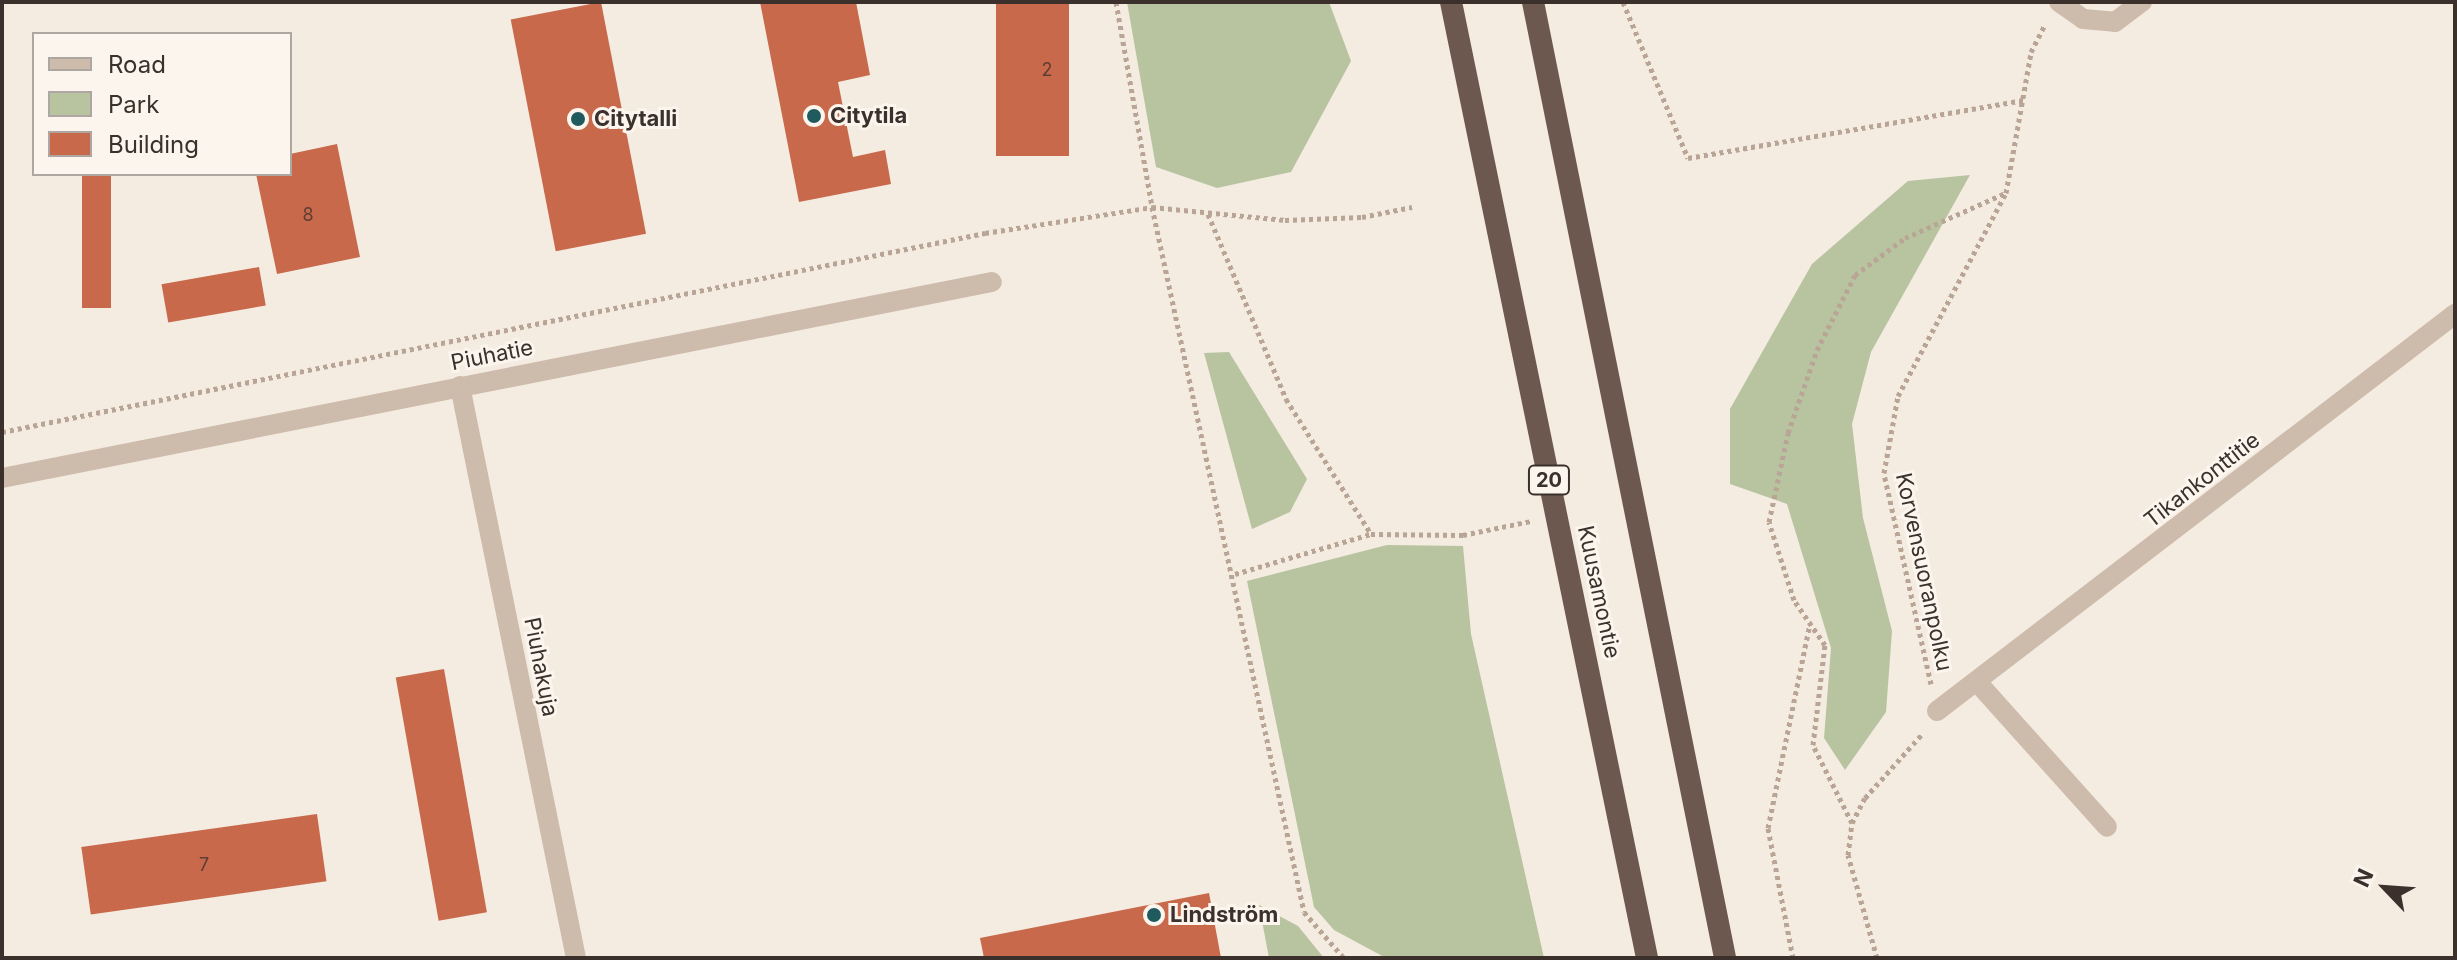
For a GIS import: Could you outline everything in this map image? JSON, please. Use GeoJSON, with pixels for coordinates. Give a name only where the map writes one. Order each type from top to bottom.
{"type":"FeatureCollection","features":[{"type":"Feature","properties":{"kind":"highway","name":"Kuusamontie"},"geometry":{"type":"LineString","coordinates":[[1451,2],[1647,958]]}},
{"type":"Feature","properties":{"kind":"highway"},"geometry":{"type":"LineString","coordinates":[[1533,2],[1725,958]]}},
{"type":"Feature","properties":{"kind":"street"},"geometry":{"type":"LineString","coordinates":[[2061,4],[2083,19],[2115,22],[2142,2]]}},
{"type":"Feature","properties":{"kind":"street","name":"Piuhatie"},"geometry":{"type":"LineString","coordinates":[[2,478],[992,282]]}},
{"type":"Feature","properties":{"kind":"street","name":"Tikankonttitie"},"geometry":{"type":"LineString","coordinates":[[1937,711],[1978,683],[2455,314]]}},
{"type":"Feature","properties":{"kind":"street","name":"Piuhakuja"},"geometry":{"type":"LineString","coordinates":[[460,386],[576,958]]}},
{"type":"Feature","properties":{"kind":"street"},"geometry":{"type":"LineString","coordinates":[[1978,683],[2107,827]]}},
{"type":"Feature","properties":{"kind":"path"},"geometry":{"type":"LineString","coordinates":[[1116,2],[1152,207],[1235,574],[1304,912],[1344,958]]}},
{"type":"Feature","properties":{"kind":"path"},"geometry":{"type":"LineString","coordinates":[[1623,2],[1688,158],[2024,100]]}},
{"type":"Feature","properties":{"kind":"path","name":"Korvensuoranpolku"},"geometry":{"type":"LineString","coordinates":[[1937,711],[1884,473],[1898,396],[2006,193],[2031,52],[2045,23],[2061,4]]}},
{"type":"Feature","properties":{"kind":"path"},"geometry":{"type":"LineString","coordinates":[[1852,823],[1813,745],[1825,645],[1794,600],[1769,522],[1788,433],[1817,350],[1855,275],[1905,238],[2006,193]]}},
{"type":"Feature","properties":{"kind":"path"},"geometry":{"type":"LineString","coordinates":[[2,432],[985,233],[1152,207],[1285,220],[1362,217],[1412,207]]}},
{"type":"Feature","properties":{"kind":"path"},"geometry":{"type":"LineString","coordinates":[[1208,214],[1286,399],[1371,534]]}},
{"type":"Feature","properties":{"kind":"path"},"geometry":{"type":"LineString","coordinates":[[1235,574],[1371,534],[1463,535],[1557,516]]}},
{"type":"Feature","properties":{"kind":"path"},"geometry":{"type":"LineString","coordinates":[[1793,958],[1768,828],[1810,623]]}},
{"type":"Feature","properties":{"kind":"path"},"geometry":{"type":"LineString","coordinates":[[1877,958],[1848,855],[1852,823],[1865,798],[1913,751],[1937,711]]}},
{"type":"Feature","properties":{"kind":"green space"},"geometry":{"type":"Polygon","coordinates":[[[1127,2],[1329,2],[1351,61],[1291,172],[1217,188],[1156,167],[1127,2]]]}},
{"type":"Feature","properties":{"kind":"green space"},"geometry":{"type":"Polygon","coordinates":[[[1970,175],[1871,352],[1852,424],[1863,518],[1892,631],[1886,712],[1845,770],[1824,738],[1831,648],[1787,504],[1730,484],[1730,409],[1812,264],[1908,181],[1970,175]]]}},
{"type":"Feature","properties":{"kind":"green space"},"geometry":{"type":"Polygon","coordinates":[[[1229,352],[1307,479],[1290,512],[1252,529],[1204,353],[1229,352]]]}},
{"type":"Feature","properties":{"kind":"green space"},"geometry":{"type":"Polygon","coordinates":[[[1387,545],[1463,546],[1471,634],[1544,958],[1386,958],[1334,930],[1314,907],[1247,581],[1387,545]]]}},
{"type":"Feature","properties":{"kind":"green space"},"geometry":{"type":"Polygon","coordinates":[[[1259,905],[1298,926],[1324,958],[1269,958],[1259,905]]]}},
{"type":"Feature","properties":{"kind":"building","name":"Citytalli"},"geometry":{"type":"Polygon","coordinates":[[[601,2],[646,234],[556,251],[511,20],[601,2]]]}},
{"type":"Feature","properties":{"kind":"building","name":"Citytila"},"geometry":{"type":"Polygon","coordinates":[[[760,2],[856,2],[870,75],[838,82],[853,157],[885,150],[891,184],[799,202],[760,2]]]}},
{"type":"Feature","properties":{"kind":"building"},"geometry":{"type":"Polygon","coordinates":[[[996,2],[1069,2],[1069,156],[996,156],[996,2]]]}},
{"type":"Feature","properties":{"kind":"building"},"geometry":{"type":"Polygon","coordinates":[[[337,144],[360,257],[277,274],[256,176],[292,176],[292,154],[337,144]]]}},
{"type":"Feature","properties":{"kind":"building"},"geometry":{"type":"Polygon","coordinates":[[[82,176],[111,176],[111,308],[82,308],[82,176]]]}},
{"type":"Feature","properties":{"kind":"building"},"geometry":{"type":"Polygon","coordinates":[[[259,267],[266,305],[168,323],[162,284],[259,267]]]}},
{"type":"Feature","properties":{"kind":"building"},"geometry":{"type":"Polygon","coordinates":[[[444,669],[487,912],[439,921],[396,678],[444,669]]]}},
{"type":"Feature","properties":{"kind":"building"},"geometry":{"type":"Polygon","coordinates":[[[317,814],[326,881],[91,914],[81,847],[317,814]]]}},
{"type":"Feature","properties":{"kind":"building","name":"Lindström"},"geometry":{"type":"Polygon","coordinates":[[[1209,893],[1221,958],[984,958],[980,938],[1209,893]]]}},
{"type":"Feature","properties":{"kind":"place","name":"Citytila"},"geometry":{"type":"Point","coordinates":[814,116]}},
{"type":"Feature","properties":{"kind":"place","name":"Citytalli"},"geometry":{"type":"Point","coordinates":[578,119]}},
{"type":"Feature","properties":{"kind":"place","name":"Lindström"},"geometry":{"type":"Point","coordinates":[1154,915]}}]}
